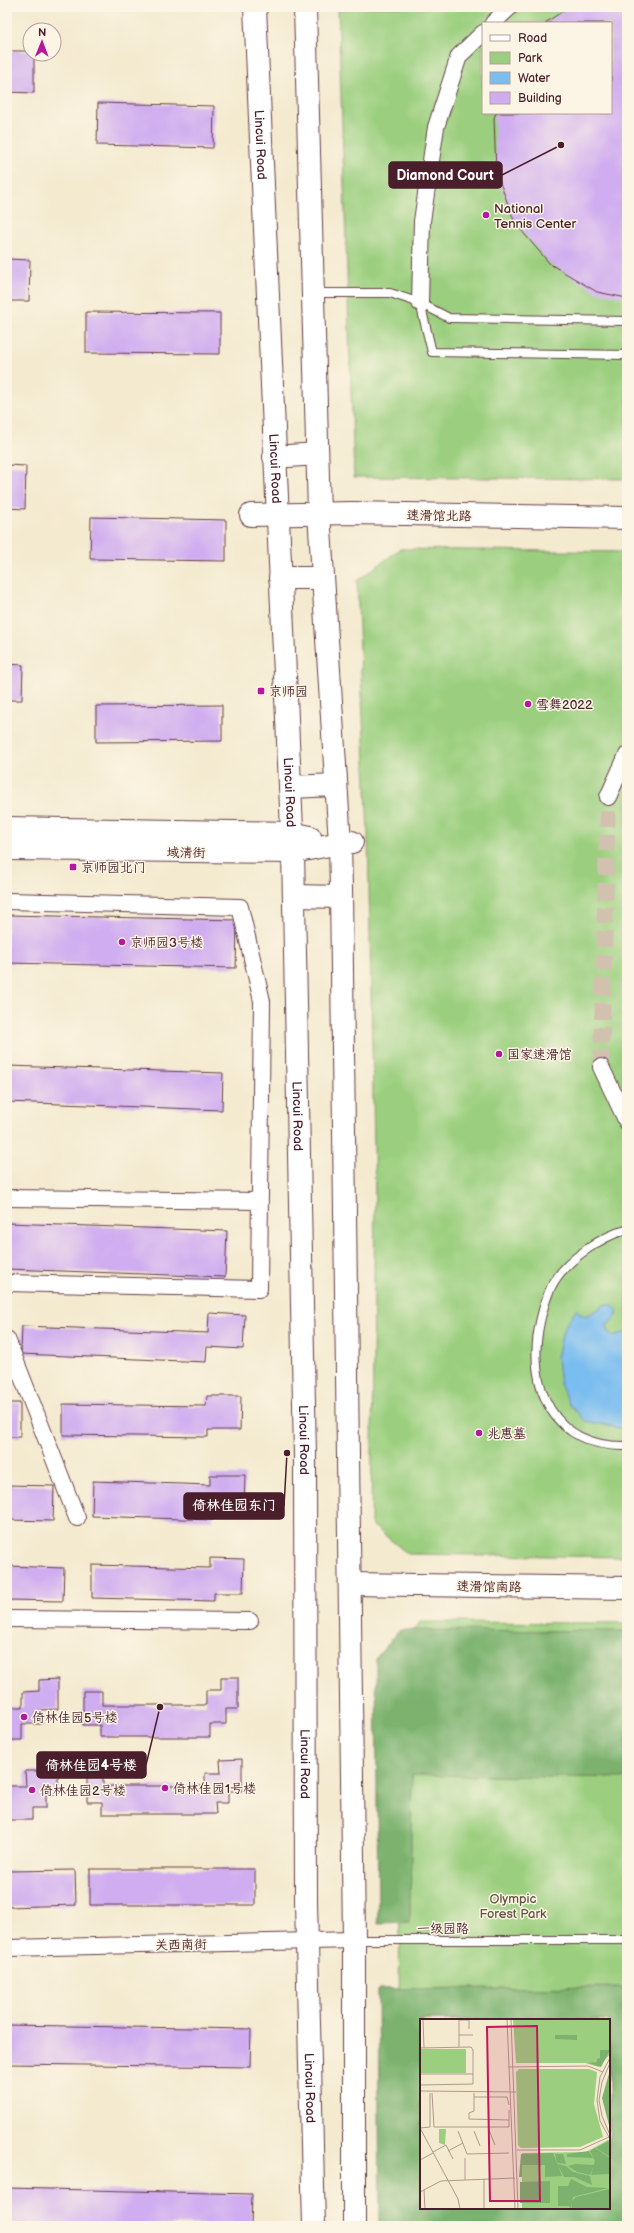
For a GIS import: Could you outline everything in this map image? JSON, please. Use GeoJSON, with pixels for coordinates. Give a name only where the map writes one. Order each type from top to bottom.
{"type":"FeatureCollection","features":[{"type":"Feature","properties":{"kind":"main road","name":"Lincui Road"},"geometry":{"type":"LineString","coordinates":[[255,7],[274,457],[293,843],[305,1455],[306,1902],[309,1941],[314,2226]]}},
{"type":"Feature","properties":{"kind":"main road"},"geometry":{"type":"LineString","coordinates":[[306,7],[319,513],[336,785],[346,843],[341,897],[354,1940],[354,2226]]}},
{"type":"Feature","properties":{"kind":"main road"},"geometry":{"type":"LineString","coordinates":[[274,457],[317,454]]}},
{"type":"Feature","properties":{"kind":"main road","name":"速滑馆北路"},"geometry":{"type":"LineString","coordinates":[[251,515],[319,513],[627,518]]}},
{"type":"Feature","properties":{"kind":"main road"},"geometry":{"type":"LineString","coordinates":[[280,578],[323,578]]}},
{"type":"Feature","properties":{"kind":"main road"},"geometry":{"type":"LineString","coordinates":[[290,787],[336,785]]}},
{"type":"Feature","properties":{"kind":"main road","name":"域清街"},"geometry":{"type":"LineString","coordinates":[[7,828],[293,843]]}},
{"type":"Feature","properties":{"kind":"main road","name":"域清街"},"geometry":{"type":"LineString","coordinates":[[7,849],[346,843]]}},
{"type":"Feature","properties":{"kind":"main road"},"geometry":{"type":"LineString","coordinates":[[294,896],[341,897]]}},
{"type":"Feature","properties":{"kind":"main road","name":"速滑馆南路"},"geometry":{"type":"LineString","coordinates":[[350,1584],[627,1588]]}},
{"type":"Feature","properties":{"kind":"street"},"geometry":{"type":"LineString","coordinates":[[494,22],[510,7]]}},
{"type":"Feature","properties":{"kind":"street"},"geometry":{"type":"LineString","coordinates":[[420,303],[422,221],[436,127],[459,56],[482,34]]}},
{"type":"Feature","properties":{"kind":"street"},"geometry":{"type":"LineString","coordinates":[[608,797],[627,755]]}},
{"type":"Feature","properties":{"kind":"street"},"geometry":{"type":"LineString","coordinates":[[7,901],[240,907],[262,1001],[259,1289],[7,1283]]}},
{"type":"Feature","properties":{"kind":"street"},"geometry":{"type":"LineString","coordinates":[[601,1067],[627,1122]]}},
{"type":"Feature","properties":{"kind":"street"},"geometry":{"type":"LineString","coordinates":[[7,1198],[260,1201]]}},
{"type":"Feature","properties":{"kind":"street"},"geometry":{"type":"LineString","coordinates":[[7,1339],[77,1518]]}},
{"type":"Feature","properties":{"kind":"street"},"geometry":{"type":"LineString","coordinates":[[7,1619],[250,1621]]}},
{"type":"Feature","properties":{"kind":"street","name":"关西南街"},"geometry":{"type":"LineString","coordinates":[[7,1948],[354,1940]]}},
{"type":"Feature","properties":{"kind":"lane"},"geometry":{"type":"LineString","coordinates":[[313,293],[390,293],[420,303],[449,318],[627,320]]}},
{"type":"Feature","properties":{"kind":"lane"},"geometry":{"type":"LineString","coordinates":[[420,303],[432,352],[627,355]]}},
{"type":"Feature","properties":{"kind":"lane"},"geometry":{"type":"LineString","coordinates":[[627,1230],[593,1244],[573,1261],[554,1282],[542,1310],[536,1339],[537,1372],[545,1401],[561,1423],[582,1438],[611,1446],[627,1446]]}},
{"type":"Feature","properties":{"kind":"lane","name":"一级园路"},"geometry":{"type":"LineString","coordinates":[[354,1940],[627,1940]]}},
{"type":"Feature","properties":{"kind":"green space","name":"National Tennis Center"},"geometry":{"type":"Polygon","coordinates":[[[338,7],[627,7],[627,479],[354,477],[338,7]]]}},
{"type":"Feature","properties":{"kind":"green space","name":"国家速滑馆"},"geometry":{"type":"Polygon","coordinates":[[[400,549],[627,552],[627,1557],[408,1554],[371,1524],[375,1200],[368,834],[357,581],[400,549]]]}},
{"type":"Feature","properties":{"kind":"green space","name":"Olympic Forest Park"},"geometry":{"type":"Polygon","coordinates":[[[420,1622],[627,1623],[627,2226],[398,2226],[401,1650],[420,1622]]]}},
{"type":"Feature","properties":{"kind":"green space"},"geometry":{"type":"Polygon","coordinates":[[[400,1630],[627,1631],[627,1778],[412,1775],[410,1922],[378,1923],[376,1658],[400,1630]]]}},
{"type":"Feature","properties":{"kind":"green space"},"geometry":{"type":"Polygon","coordinates":[[[627,1987],[627,2226],[380,2226],[378,1989],[627,1987]]]}},
{"type":"Feature","properties":{"kind":"water"},"geometry":{"type":"Polygon","coordinates":[[[606,1304],[613,1305],[617,1310],[617,1316],[607,1325],[609,1333],[613,1336],[627,1332],[627,1427],[619,1428],[585,1421],[569,1404],[560,1384],[557,1358],[563,1330],[576,1309],[580,1314],[586,1316],[606,1304]]]}},
{"type":"Feature","properties":{"kind":"building"},"geometry":{"type":"Polygon","coordinates":[[[569,7],[627,7],[627,298],[597,292],[550,264],[515,223],[496,172],[494,118],[496,114],[612,114],[612,22],[546,22],[569,7]]]}},
{"type":"Feature","properties":{"kind":"building"},"geometry":{"type":"Polygon","coordinates":[[[7,51],[22,51],[22,62],[34,62],[34,93],[7,92],[7,51]]]}},
{"type":"Feature","properties":{"kind":"building"},"geometry":{"type":"Polygon","coordinates":[[[98,103],[214,106],[213,148],[97,145],[98,103]]]}},
{"type":"Feature","properties":{"kind":"building"},"geometry":{"type":"Polygon","coordinates":[[[7,259],[30,260],[29,301],[7,301],[7,259]]]}},
{"type":"Feature","properties":{"kind":"building"},"geometry":{"type":"Polygon","coordinates":[[[86,312],[220,313],[220,354],[86,353],[86,312]]]}},
{"type":"Feature","properties":{"kind":"building"},"geometry":{"type":"Polygon","coordinates":[[[7,465],[26,466],[25,509],[7,508],[7,465]]]}},
{"type":"Feature","properties":{"kind":"building"},"geometry":{"type":"Polygon","coordinates":[[[91,517],[226,520],[226,561],[90,559],[91,517]]]}},
{"type":"Feature","properties":{"kind":"building"},"geometry":{"type":"Polygon","coordinates":[[[7,664],[23,665],[22,700],[7,700],[7,664]]]}},
{"type":"Feature","properties":{"kind":"building"},"geometry":{"type":"Polygon","coordinates":[[[222,705],[222,741],[96,742],[96,706],[222,705]]]}},
{"type":"Feature","properties":{"kind":"building","name":"京师园3号楼"},"geometry":{"type":"Polygon","coordinates":[[[7,915],[237,920],[236,968],[7,963],[7,915]]]}},
{"type":"Feature","properties":{"kind":"building"},"geometry":{"type":"Polygon","coordinates":[[[7,1066],[223,1073],[222,1110],[7,1102],[7,1066]]]}},
{"type":"Feature","properties":{"kind":"building"},"geometry":{"type":"Polygon","coordinates":[[[7,1223],[227,1231],[225,1277],[7,1269],[7,1223]]]}},
{"type":"Feature","properties":{"kind":"building"},"geometry":{"type":"Polygon","coordinates":[[[209,1313],[245,1315],[243,1349],[207,1347],[206,1362],[21,1354],[22,1326],[208,1333],[209,1313]]]}},
{"type":"Feature","properties":{"kind":"building"},"geometry":{"type":"Polygon","coordinates":[[[207,1396],[241,1396],[240,1430],[208,1430],[208,1437],[63,1435],[63,1404],[206,1406],[207,1396]]]}},
{"type":"Feature","properties":{"kind":"building"},"geometry":{"type":"Polygon","coordinates":[[[7,1403],[20,1403],[20,1437],[7,1437],[7,1403]]]}},
{"type":"Feature","properties":{"kind":"building"},"geometry":{"type":"Polygon","coordinates":[[[210,1475],[245,1475],[244,1512],[213,1511],[213,1520],[92,1516],[93,1481],[210,1485],[210,1475]]]}},
{"type":"Feature","properties":{"kind":"building"},"geometry":{"type":"Polygon","coordinates":[[[7,1485],[54,1486],[53,1521],[7,1520],[7,1485]]]}},
{"type":"Feature","properties":{"kind":"building"},"geometry":{"type":"Polygon","coordinates":[[[210,1558],[244,1559],[243,1593],[214,1593],[214,1601],[92,1598],[92,1565],[210,1568],[210,1558]]]}},
{"type":"Feature","properties":{"kind":"building"},"geometry":{"type":"Polygon","coordinates":[[[7,1566],[64,1568],[63,1601],[7,1600],[7,1566]]]}},
{"type":"Feature","properties":{"kind":"building"},"geometry":{"type":"Polygon","coordinates":[[[221,1677],[238,1677],[238,1709],[226,1709],[226,1724],[210,1724],[210,1737],[100,1737],[100,1725],[83,1725],[83,1691],[102,1691],[102,1705],[206,1705],[206,1690],[221,1690],[221,1677]]]}},
{"type":"Feature","properties":{"kind":"building","name":"倚林佳园5号楼"},"geometry":{"type":"Polygon","coordinates":[[[58,1679],[58,1709],[41,1710],[42,1724],[22,1724],[22,1740],[7,1740],[7,1707],[23,1707],[23,1692],[39,1691],[39,1680],[58,1679]]]}},
{"type":"Feature","properties":{"kind":"building","name":"倚林佳园2号楼"},"geometry":{"type":"Polygon","coordinates":[[[41,1759],[58,1759],[58,1794],[46,1794],[46,1808],[32,1808],[32,1820],[7,1820],[7,1786],[26,1786],[25,1771],[41,1771],[41,1759]]]}},
{"type":"Feature","properties":{"kind":"building","name":"倚林佳园1号楼"},"geometry":{"type":"Polygon","coordinates":[[[242,1759],[242,1791],[228,1791],[228,1803],[215,1803],[216,1814],[102,1814],[102,1802],[87,1802],[87,1774],[103,1773],[103,1786],[205,1786],[205,1773],[221,1773],[220,1760],[242,1759]]]}},
{"type":"Feature","properties":{"kind":"building"},"geometry":{"type":"Polygon","coordinates":[[[90,1869],[255,1869],[255,1905],[90,1905],[90,1869]]]}},
{"type":"Feature","properties":{"kind":"building"},"geometry":{"type":"Polygon","coordinates":[[[75,1870],[76,1905],[7,1907],[7,1871],[75,1870]]]}},
{"type":"Feature","properties":{"kind":"building"},"geometry":{"type":"Polygon","coordinates":[[[7,2025],[251,2029],[250,2067],[7,2064],[7,2025]]]}},
{"type":"Feature","properties":{"kind":"building"},"geometry":{"type":"Polygon","coordinates":[[[7,2188],[252,2194],[251,2226],[7,2224],[7,2188]]]}},
{"type":"Feature","properties":{"kind":"tunnel"},"geometry":{"type":"LineString","coordinates":[[601,1067],[608,797]]}},
{"type":"Feature","properties":{"kind":"place","name":"Diamond Court"},"geometry":{"type":"Point","coordinates":[561,145]}},
{"type":"Feature","properties":{"kind":"place","name":"National Tennis Center"},"geometry":{"type":"Point","coordinates":[486,215]}},
{"type":"Feature","properties":{"kind":"place","name":"京师园"},"geometry":{"type":"Point","coordinates":[261,691]}},
{"type":"Feature","properties":{"kind":"place","name":"雪舞2022"},"geometry":{"type":"Point","coordinates":[528,704]}},
{"type":"Feature","properties":{"kind":"place","name":"京师园北门"},"geometry":{"type":"Point","coordinates":[73,867]}},
{"type":"Feature","properties":{"kind":"place","name":"京师园3号楼"},"geometry":{"type":"Point","coordinates":[122,942]}},
{"type":"Feature","properties":{"kind":"place","name":"国家速滑馆"},"geometry":{"type":"Point","coordinates":[499,1054]}},
{"type":"Feature","properties":{"kind":"place","name":"兆惠墓"},"geometry":{"type":"Point","coordinates":[479,1433]}},
{"type":"Feature","properties":{"kind":"place","name":"倚林佳园东门"},"geometry":{"type":"Point","coordinates":[287,1453]}},
{"type":"Feature","properties":{"kind":"place","name":"倚林佳园4号楼"},"geometry":{"type":"Point","coordinates":[160,1707]}},
{"type":"Feature","properties":{"kind":"place","name":"倚林佳园5号楼"},"geometry":{"type":"Point","coordinates":[24,1717]}},
{"type":"Feature","properties":{"kind":"place","name":"倚林佳园1号楼"},"geometry":{"type":"Point","coordinates":[165,1788]}},
{"type":"Feature","properties":{"kind":"place","name":"倚林佳园2号楼"},"geometry":{"type":"Point","coordinates":[32,1790]}}]}
